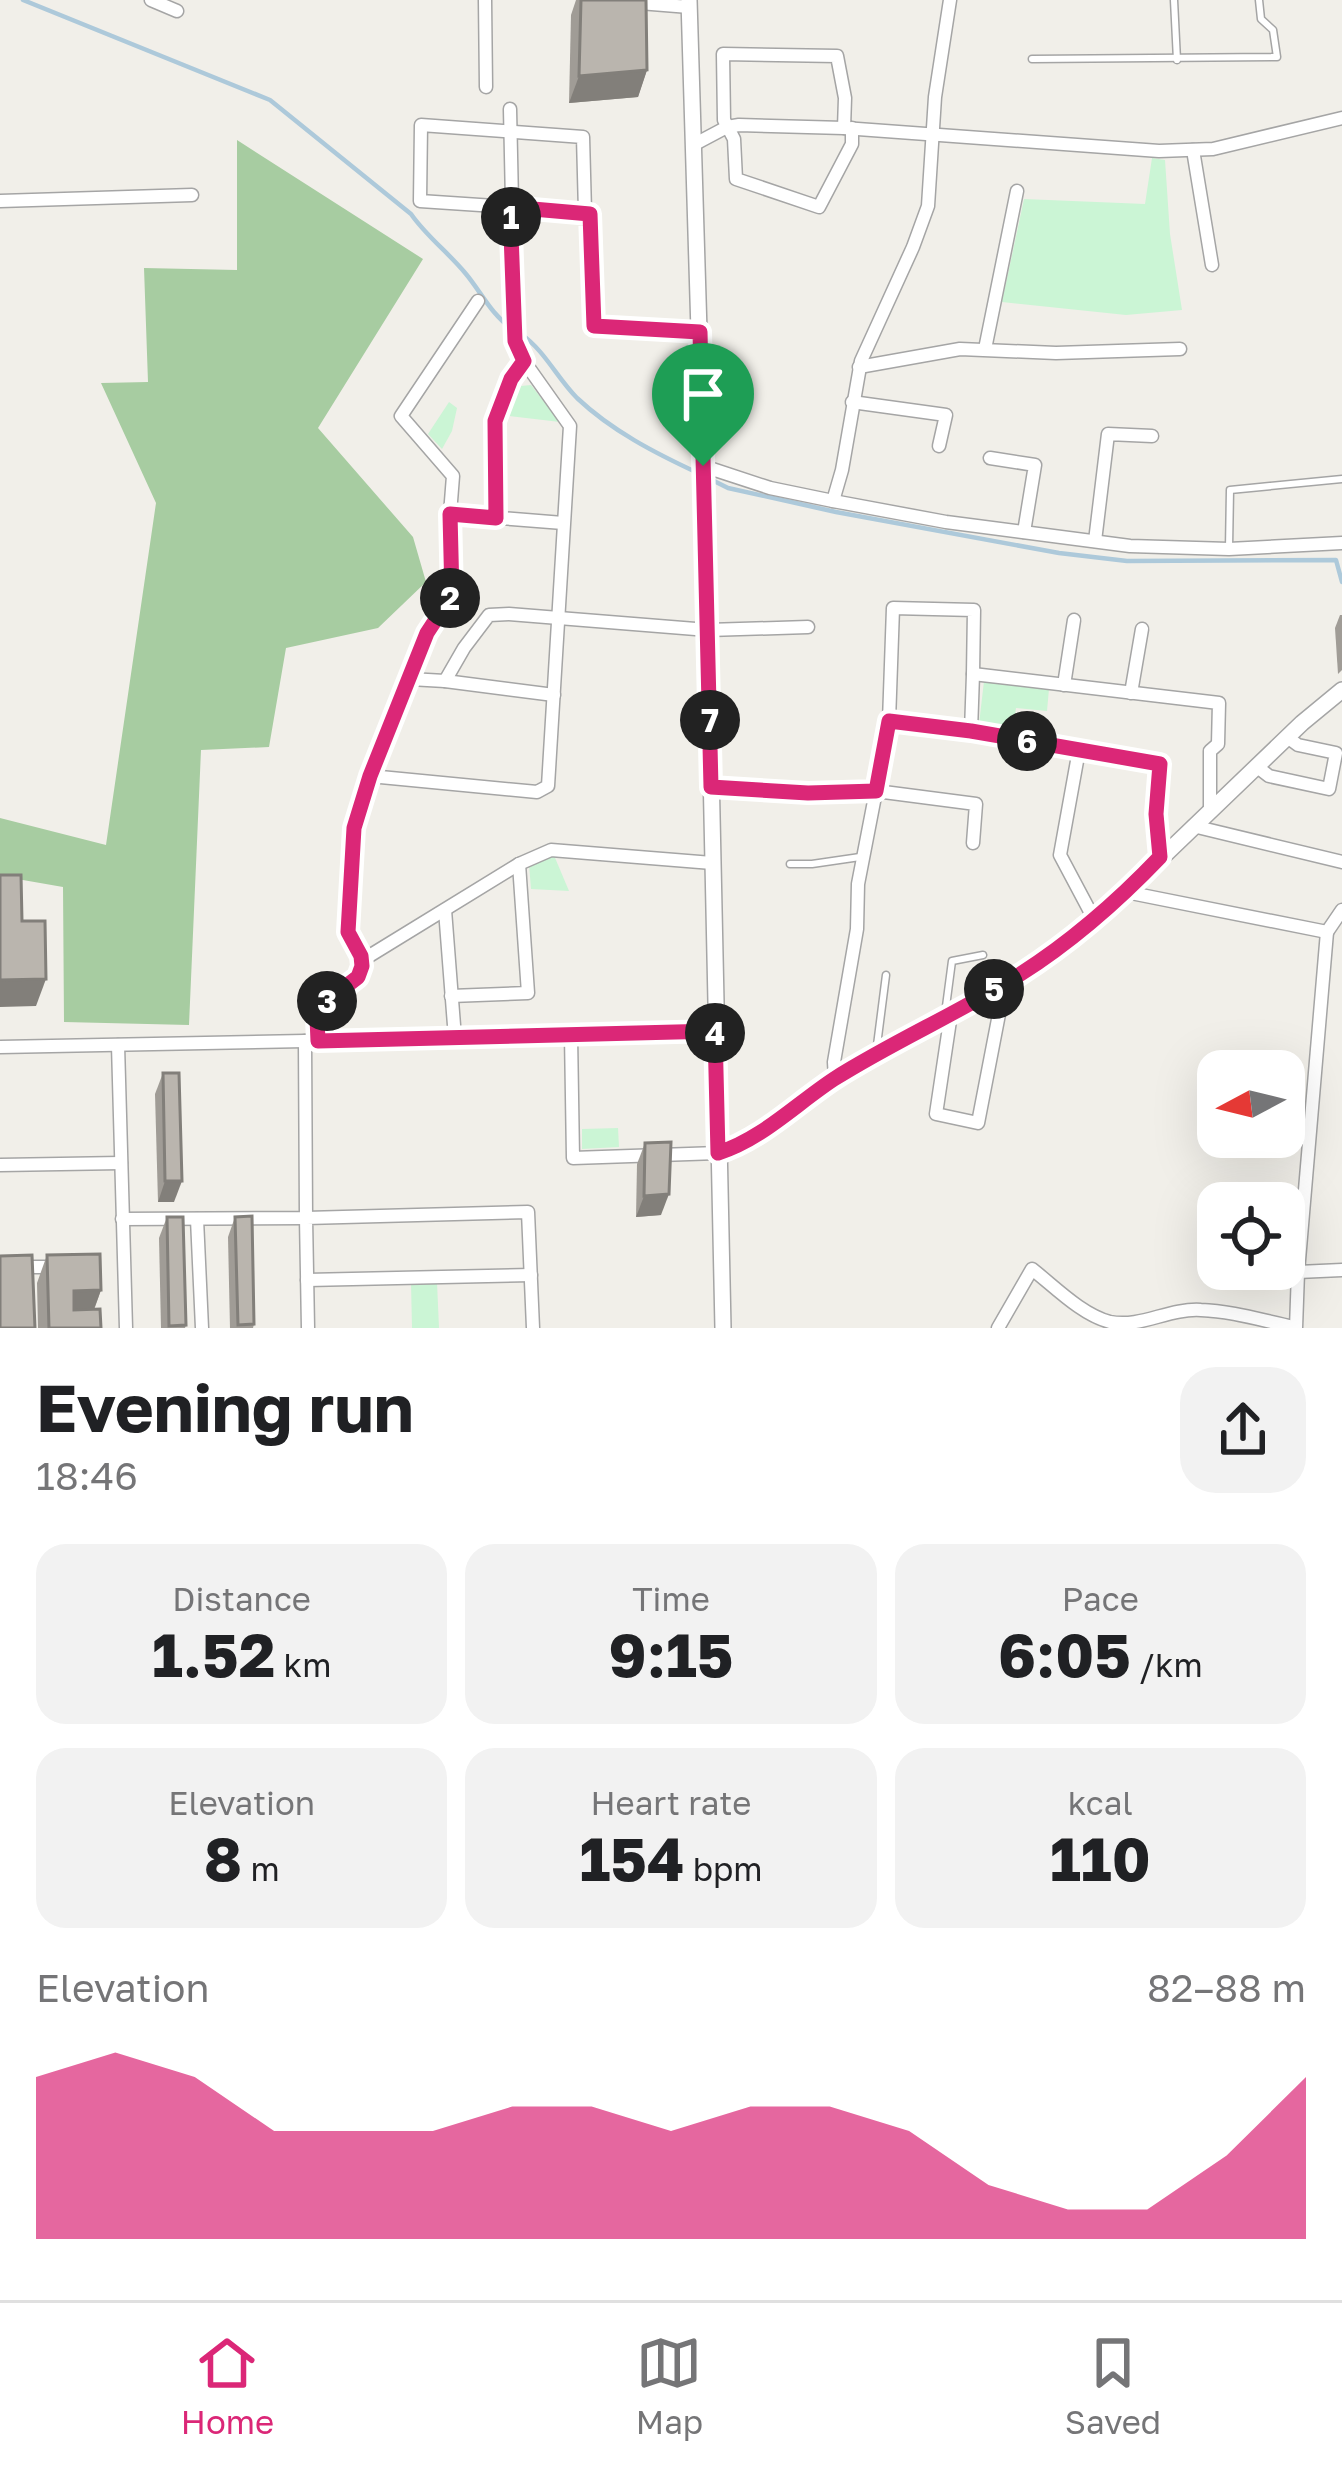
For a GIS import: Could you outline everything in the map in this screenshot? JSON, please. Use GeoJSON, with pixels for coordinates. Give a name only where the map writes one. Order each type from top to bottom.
{"type":"FeatureCollection","features":[{"type":"Feature","properties":{"kind":"street"},"geometry":{"type":"LineString","coordinates":[[151,0],[177,11]]}},
{"type":"Feature","properties":{"kind":"street"},"geometry":{"type":"LineString","coordinates":[[485,0],[486,87]]}},
{"type":"Feature","properties":{"kind":"street"},"geometry":{"type":"LineString","coordinates":[[602,0],[689,3],[723,1328]]}},
{"type":"Feature","properties":{"kind":"street"},"geometry":{"type":"LineString","coordinates":[[833,501],[860,368],[928,206],[931,134],[950,0]]}},
{"type":"Feature","properties":{"kind":"street"},"geometry":{"type":"LineString","coordinates":[[723,54],[837,56],[852,145],[819,207],[736,178],[734,139],[727,127],[723,54]]}},
{"type":"Feature","properties":{"kind":"street"},"geometry":{"type":"LineString","coordinates":[[370,776],[537,792],[548,786],[570,426],[515,341],[510,109]]}},
{"type":"Feature","properties":{"kind":"street"},"geometry":{"type":"LineString","coordinates":[[695,144],[739,125],[848,128],[1159,152],[1213,149],[1342,118]]}},
{"type":"Feature","properties":{"kind":"street"},"geometry":{"type":"LineString","coordinates":[[585,212],[583,137],[422,125],[420,201],[590,214],[594,326],[700,332]]}},
{"type":"Feature","properties":{"kind":"street"},"geometry":{"type":"LineString","coordinates":[[1193,150],[1212,265]]}},
{"type":"Feature","properties":{"kind":"street"},"geometry":{"type":"LineString","coordinates":[[985,349],[1017,190]]}},
{"type":"Feature","properties":{"kind":"street"},"geometry":{"type":"LineString","coordinates":[[0,201],[192,195]]}},
{"type":"Feature","properties":{"kind":"street"},"geometry":{"type":"LineString","coordinates":[[308,1328],[312,1041],[327,1001],[358,977],[362,961],[348,932],[354,828],[427,633],[452,595],[453,476],[401,416],[478,301]]}},
{"type":"Feature","properties":{"kind":"street"},"geometry":{"type":"LineString","coordinates":[[860,368],[960,349],[1056,353],[1180,349]]}},
{"type":"Feature","properties":{"kind":"street"},"geometry":{"type":"LineString","coordinates":[[496,518],[495,421],[511,379],[524,361]]}},
{"type":"Feature","properties":{"kind":"street"},"geometry":{"type":"LineString","coordinates":[[852,402],[946,415],[939,446]]}},
{"type":"Feature","properties":{"kind":"street"},"geometry":{"type":"LineString","coordinates":[[1094,541],[1108,434],[1152,436]]}},
{"type":"Feature","properties":{"kind":"street"},"geometry":{"type":"LineString","coordinates":[[990,458],[1034,464],[1024,532]]}},
{"type":"Feature","properties":{"kind":"street"},"geometry":{"type":"LineString","coordinates":[[703,466],[770,488],[833,501],[946,522],[1130,546],[1229,549],[1342,543]]}},
{"type":"Feature","properties":{"kind":"street"},"geometry":{"type":"LineString","coordinates":[[450,514],[563,523]]}},
{"type":"Feature","properties":{"kind":"street"},"geometry":{"type":"LineString","coordinates":[[835,1079],[857,929],[858,884],[889,721],[892,608],[974,610],[971,731]]}},
{"type":"Feature","properties":{"kind":"street"},"geometry":{"type":"LineString","coordinates":[[445,681],[489,615],[708,630],[808,627]]}},
{"type":"Feature","properties":{"kind":"street"},"geometry":{"type":"LineString","coordinates":[[1064,685],[1074,620]]}},
{"type":"Feature","properties":{"kind":"street"},"geometry":{"type":"LineString","coordinates":[[1131,693],[1142,629]]}},
{"type":"Feature","properties":{"kind":"street"},"geometry":{"type":"LineString","coordinates":[[973,674],[1220,703],[1217,744],[1210,751],[1210,810]]}},
{"type":"Feature","properties":{"kind":"street"},"geometry":{"type":"LineString","coordinates":[[410,679],[554,695]]}},
{"type":"Feature","properties":{"kind":"street"},"geometry":{"type":"LineString","coordinates":[[571,1035],[573,1158],[718,1153],[748,1141],[835,1079],[1052,953],[1126,892],[1342,690]]}},
{"type":"Feature","properties":{"kind":"street"},"geometry":{"type":"LineString","coordinates":[[889,721],[1160,764],[1156,814],[1160,857]]}},
{"type":"Feature","properties":{"kind":"street"},"geometry":{"type":"LineString","coordinates":[[1256,766],[1268,776],[1329,789],[1336,752],[1298,746],[1287,737]]}},
{"type":"Feature","properties":{"kind":"street"},"geometry":{"type":"LineString","coordinates":[[1079,750],[1060,855],[1094,919]]}},
{"type":"Feature","properties":{"kind":"street"},"geometry":{"type":"LineString","coordinates":[[711,787],[808,793],[876,791],[976,804],[973,843]]}},
{"type":"Feature","properties":{"kind":"street"},"geometry":{"type":"LineString","coordinates":[[1192,826],[1342,862]]}},
{"type":"Feature","properties":{"kind":"street"},"geometry":{"type":"LineString","coordinates":[[362,961],[519,864],[551,850],[712,863]]}},
{"type":"Feature","properties":{"kind":"street"},"geometry":{"type":"LineString","coordinates":[[452,996],[528,993],[519,864]]}},
{"type":"Feature","properties":{"kind":"street"},"geometry":{"type":"LineString","coordinates":[[1126,892],[1327,932]]}},
{"type":"Feature","properties":{"kind":"street"},"geometry":{"type":"LineString","coordinates":[[445,910],[454,1038]]}},
{"type":"Feature","properties":{"kind":"street"},"geometry":{"type":"LineString","coordinates":[[1305,1190],[1327,932],[1342,910]]}},
{"type":"Feature","properties":{"kind":"street"},"geometry":{"type":"LineString","coordinates":[[948,1016],[936,1114],[978,1123],[1005,983]]}},
{"type":"Feature","properties":{"kind":"street"},"geometry":{"type":"LineString","coordinates":[[0,1047],[715,1031]]}},
{"type":"Feature","properties":{"kind":"street"},"geometry":{"type":"LineString","coordinates":[[118,1045],[126,1328]]}},
{"type":"Feature","properties":{"kind":"street"},"geometry":{"type":"LineString","coordinates":[[0,1166],[121,1163]]}},
{"type":"Feature","properties":{"kind":"street"},"geometry":{"type":"LineString","coordinates":[[122,1219],[528,1212],[533,1328]]}},
{"type":"Feature","properties":{"kind":"street"},"geometry":{"type":"LineString","coordinates":[[196,1219],[202,1328]]}},
{"type":"Feature","properties":{"kind":"street"},"geometry":{"type":"LineString","coordinates":[[103,1266],[124,1266]]}},
{"type":"Feature","properties":{"kind":"street"},"geometry":{"type":"LineString","coordinates":[[0,1268],[62,1267]]}},
{"type":"Feature","properties":{"kind":"street"},"geometry":{"type":"LineString","coordinates":[[998,1328],[1032,1269],[1108,1322],[1136,1325],[1168,1312],[1201,1310],[1295,1328],[1297,1290]]}},
{"type":"Feature","properties":{"kind":"street"},"geometry":{"type":"LineString","coordinates":[[1305,1272],[1342,1270]]}},
{"type":"Feature","properties":{"kind":"street"},"geometry":{"type":"LineString","coordinates":[[307,1280],[531,1275]]}},
{"type":"Feature","properties":{"kind":"lane"},"geometry":{"type":"LineString","coordinates":[[1174,0],[1177,60]]}},
{"type":"Feature","properties":{"kind":"lane"},"geometry":{"type":"LineString","coordinates":[[1032,59],[1276,57],[1273,30],[1261,19],[1259,0]]}},
{"type":"Feature","properties":{"kind":"lane"},"geometry":{"type":"LineString","coordinates":[[1229,549],[1230,490],[1342,479]]}},
{"type":"Feature","properties":{"kind":"lane"},"geometry":{"type":"LineString","coordinates":[[790,864],[863,856]]}},
{"type":"Feature","properties":{"kind":"lane"},"geometry":{"type":"LineString","coordinates":[[948,1016],[952,961],[983,955]]}},
{"type":"Feature","properties":{"kind":"lane"},"geometry":{"type":"LineString","coordinates":[[875,1056],[886,975]]}},
{"type":"Feature","properties":{"kind":"green space"},"geometry":{"type":"Polygon","coordinates":[[[237,140],[423,259],[318,428],[413,537],[426,582],[378,628],[286,648],[269,747],[201,750],[189,1025],[64,1022],[63,887],[0,876],[0,818],[106,845],[156,503],[101,383],[148,382],[144,268],[237,270],[237,140]]]}},
{"type":"Feature","properties":{"kind":"green space"},"geometry":{"type":"Polygon","coordinates":[[[1152,158],[1165,160],[1182,310],[1126,315],[1002,302],[1024,199],[1145,204],[1152,158]]]}},
{"type":"Feature","properties":{"kind":"green space"},"geometry":{"type":"Polygon","coordinates":[[[531,385],[560,422],[509,416],[514,394],[521,386],[531,385]]]}},
{"type":"Feature","properties":{"kind":"green space"},"geometry":{"type":"Polygon","coordinates":[[[449,402],[457,408],[442,449],[428,434],[449,402]]]}},
{"type":"Feature","properties":{"kind":"green space"},"geometry":{"type":"Polygon","coordinates":[[[984,681],[1049,689],[1047,711],[1016,708],[1013,728],[979,724],[984,681]]]}},
{"type":"Feature","properties":{"kind":"green space"},"geometry":{"type":"Polygon","coordinates":[[[553,853],[569,891],[531,889],[529,864],[553,853]]]}},
{"type":"Feature","properties":{"kind":"green space"},"geometry":{"type":"Polygon","coordinates":[[[618,1128],[619,1147],[582,1149],[582,1129],[618,1128]]]}},
{"type":"Feature","properties":{"kind":"green space"},"geometry":{"type":"Polygon","coordinates":[[[437,1282],[439,1328],[412,1328],[411,1283],[437,1282]]]}},
{"type":"Feature","properties":{"kind":"building"},"geometry":{"type":"Polygon","coordinates":[[[581,0],[646,0],[647,70],[579,76],[581,0]]]}},
{"type":"Feature","properties":{"kind":"building"},"geometry":{"type":"Polygon","coordinates":[[[0,875],[21,875],[22,921],[45,921],[46,979],[0,980],[0,875]]]}},
{"type":"Feature","properties":{"kind":"building"},"geometry":{"type":"Polygon","coordinates":[[[163,1073],[179,1073],[182,1181],[165,1181],[163,1073]]]}},
{"type":"Feature","properties":{"kind":"building"},"geometry":{"type":"Polygon","coordinates":[[[671,1142],[669,1194],[644,1196],[645,1143],[671,1142]]]}},
{"type":"Feature","properties":{"kind":"building"},"geometry":{"type":"Polygon","coordinates":[[[252,1216],[254,1324],[238,1325],[235,1217],[252,1216]]]}},
{"type":"Feature","properties":{"kind":"building"},"geometry":{"type":"Polygon","coordinates":[[[167,1217],[183,1217],[186,1325],[169,1326],[167,1217]]]}},
{"type":"Feature","properties":{"kind":"building"},"geometry":{"type":"Polygon","coordinates":[[[100,1254],[101,1290],[74,1291],[74,1310],[100,1309],[101,1328],[49,1328],[47,1255],[100,1254]]]}},
{"type":"Feature","properties":{"kind":"building"},"geometry":{"type":"Polygon","coordinates":[[[32,1255],[35,1328],[0,1328],[0,1256],[32,1255]]]}},
{"type":"Feature","properties":{"kind":"waterway"},"geometry":{"type":"LineString","coordinates":[[23,0],[270,100],[411,214],[511,328]]}},
{"type":"Feature","properties":{"kind":"waterway"},"geometry":{"type":"LineString","coordinates":[[521,334],[590,410],[698,473]]}},
{"type":"Feature","properties":{"kind":"waterway"},"geometry":{"type":"LineString","coordinates":[[708,478],[728,488],[836,512],[1059,553],[1127,561],[1336,560],[1342,582]]}},
{"type":"Feature","properties":{"kind":"route"},"geometry":{"type":"LineString","coordinates":[[510,207],[590,214],[594,326],[700,332],[703,466],[711,787],[808,793],[876,791],[889,721],[971,731],[1160,764],[1156,834],[1160,857],[1052,953],[835,1079],[748,1141],[718,1153],[715,1031],[318,1041],[317,1018],[327,1001],[358,977],[362,966],[348,932],[354,828],[427,633],[452,595],[450,514],[496,518],[495,421],[511,379],[524,361],[515,341],[510,207]]}}]}
